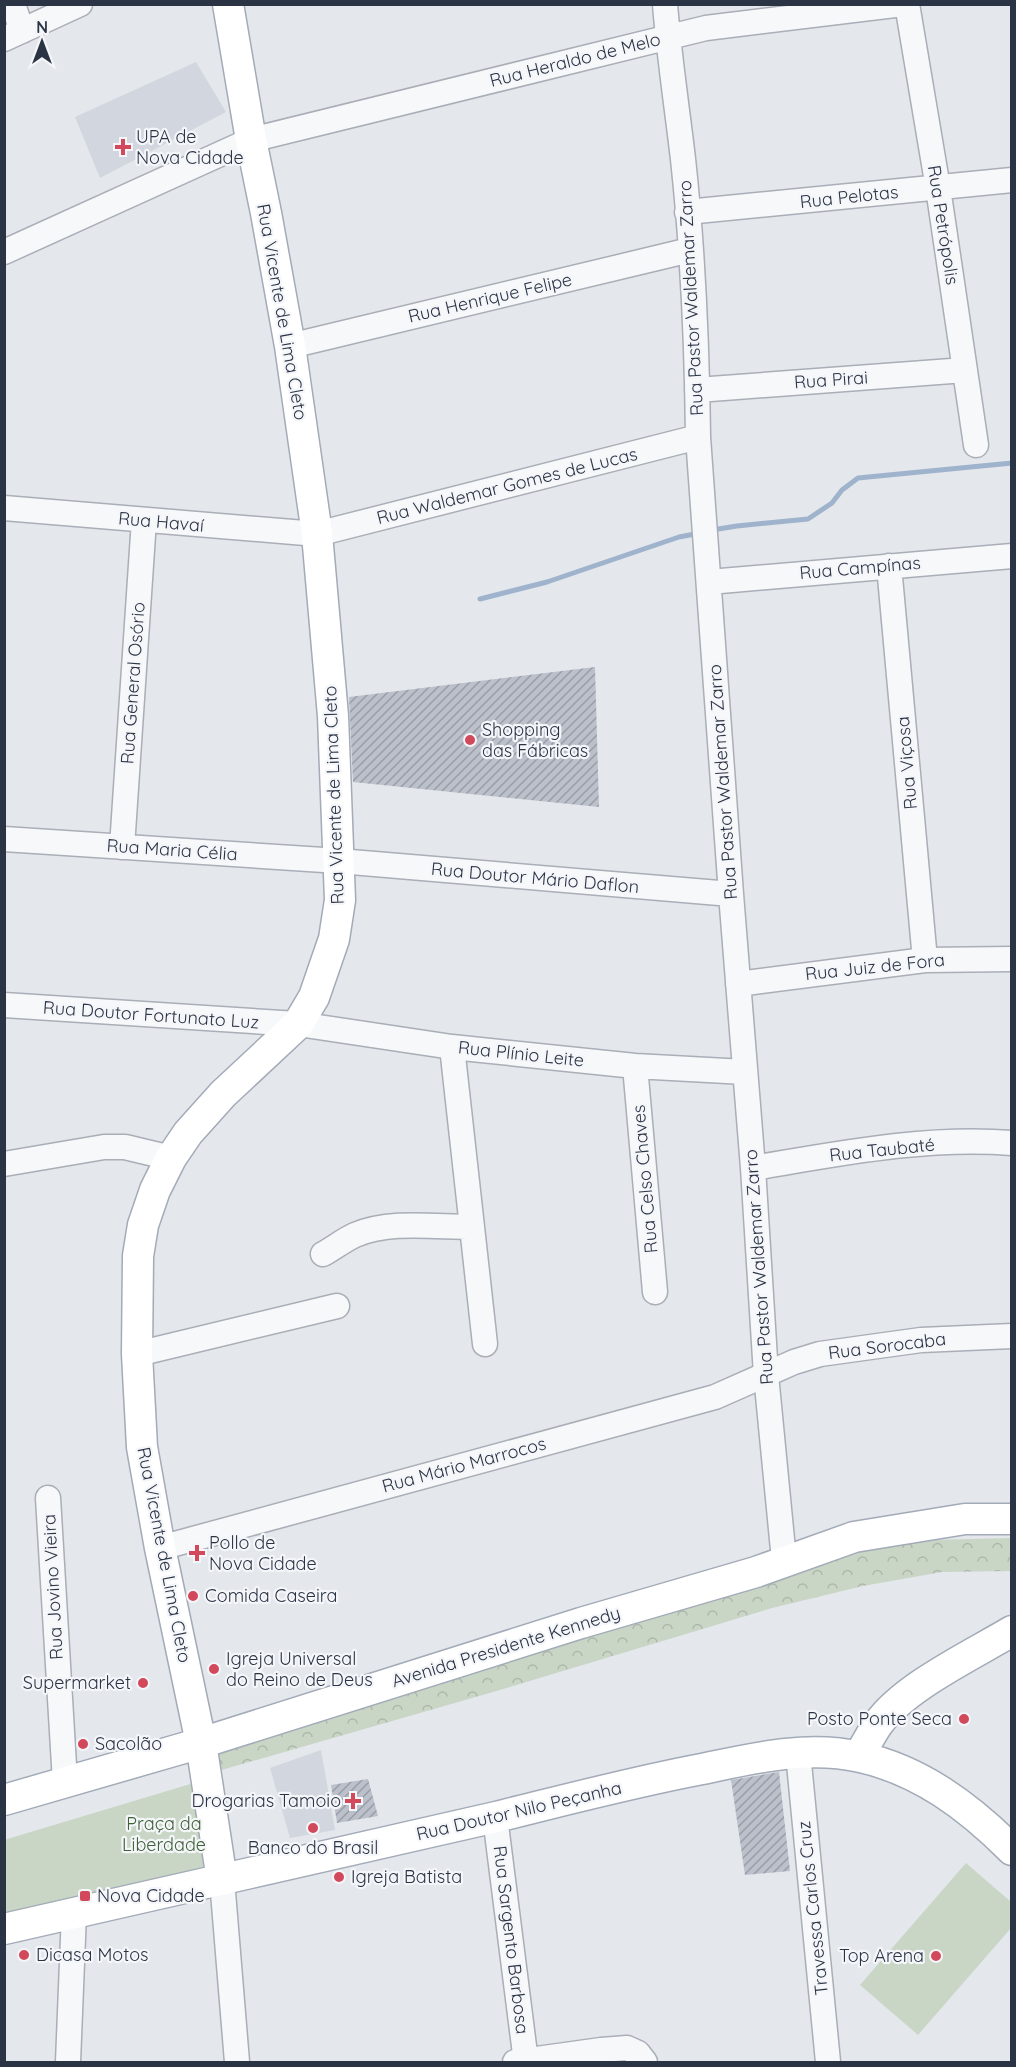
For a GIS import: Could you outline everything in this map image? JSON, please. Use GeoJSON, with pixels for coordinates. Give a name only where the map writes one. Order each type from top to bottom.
{"type":"FeatureCollection","features":[{"type":"Feature","properties":{"kind":"main road","name":"Rua Vicente de Lima Cleto"},"geometry":{"type":"LineString","coordinates":[[222,1880],[201,1743],[160,1548],[142,1448],[137,1354],[138,1256],[143,1225],[155,1190],[171,1158],[188,1133],[223,1094],[298,1024],[314,997],[334,939],[340,900],[333,716],[317,534],[290,346],[228,4]]}},
{"type":"Feature","properties":{"kind":"main road","name":"Avenida Presidente Kennedy"},"geometry":{"type":"LineString","coordinates":[[4,1800],[201,1743],[581,1623],[756,1572],[784,1560],[854,1537],[965,1519],[1011,1520]]}},
{"type":"Feature","properties":{"kind":"main road"},"geometry":{"type":"LineString","coordinates":[[859,1756],[878,1724],[912,1690],[1011,1631]]}},
{"type":"Feature","properties":{"kind":"main road","name":"Rua Doutor Nilo Peçanha"},"geometry":{"type":"LineString","coordinates":[[4,1929],[673,1774],[757,1758],[798,1753],[825,1752],[859,1756],[898,1768],[940,1790],[984,1822],[1011,1850]]}},
{"type":"Feature","properties":{"kind":"street"},"geometry":{"type":"LineString","coordinates":[[13,4],[13,35],[80,4]]}},
{"type":"Feature","properties":{"kind":"street","name":"Rua Pastor Waldemar Zarro"},"geometry":{"type":"LineString","coordinates":[[665,4],[683,161],[690,250],[698,390],[698,437],[753,1168],[766,1375],[784,1560]]}},
{"type":"Feature","properties":{"kind":"street","name":"Rua Heraldo de Melo"},"geometry":{"type":"LineString","coordinates":[[4,252],[251,140],[706,28],[905,4]]}},
{"type":"Feature","properties":{"kind":"street","name":"Rua Petrópolis"},"geometry":{"type":"LineString","coordinates":[[905,4],[938,188],[976,445]]}},
{"type":"Feature","properties":{"kind":"street","name":"Rua Pelotas"},"geometry":{"type":"LineString","coordinates":[[687,212],[1011,180]]}},
{"type":"Feature","properties":{"kind":"street","name":"Rua Henrique Felipe"},"geometry":{"type":"LineString","coordinates":[[290,346],[690,250]]}},
{"type":"Feature","properties":{"kind":"street","name":"Rua Pirai"},"geometry":{"type":"LineString","coordinates":[[698,390],[965,370]]}},
{"type":"Feature","properties":{"kind":"street","name":"Rua Waldemar Gomes de Lucas"},"geometry":{"type":"LineString","coordinates":[[317,534],[698,437]]}},
{"type":"Feature","properties":{"kind":"street","name":"Rua Havaí"},"geometry":{"type":"LineString","coordinates":[[4,508],[317,534]]}},
{"type":"Feature","properties":{"kind":"street","name":"Rua General Osório"},"geometry":{"type":"LineString","coordinates":[[122,847],[144,520]]}},
{"type":"Feature","properties":{"kind":"street","name":"Rua Campínas"},"geometry":{"type":"LineString","coordinates":[[709,582],[1011,556]]}},
{"type":"Feature","properties":{"kind":"street","name":"Rua Viçosa"},"geometry":{"type":"LineString","coordinates":[[889,566],[925,960]]}},
{"type":"Feature","properties":{"kind":"street","name":"Rua Maria Célia"},"geometry":{"type":"LineString","coordinates":[[4,839],[339,861]]}},
{"type":"Feature","properties":{"kind":"street","name":"Rua Doutor Mário Daflon"},"geometry":{"type":"LineString","coordinates":[[339,861],[731,894]]}},
{"type":"Feature","properties":{"kind":"street","name":"Rua Juiz de Fora"},"geometry":{"type":"LineString","coordinates":[[738,984],[925,960],[1011,959]]}},
{"type":"Feature","properties":{"kind":"street","name":"Rua Doutor Fortunato Luz"},"geometry":{"type":"LineString","coordinates":[[4,1005],[298,1024]]}},
{"type":"Feature","properties":{"kind":"street","name":"Rua Plínio Leite"},"geometry":{"type":"LineString","coordinates":[[298,1024],[452,1047],[635,1066],[745,1072]]}},
{"type":"Feature","properties":{"kind":"street"},"geometry":{"type":"LineString","coordinates":[[452,1047],[486,1344]]}},
{"type":"Feature","properties":{"kind":"street","name":"Rua Celso Chaves"},"geometry":{"type":"LineString","coordinates":[[635,1066],[655,1292]]}},
{"type":"Feature","properties":{"kind":"street","name":"Rua Taubaté"},"geometry":{"type":"LineString","coordinates":[[753,1168],[860,1150],[980,1141],[1011,1143]]}},
{"type":"Feature","properties":{"kind":"street"},"geometry":{"type":"LineString","coordinates":[[4,1164],[104,1147],[125,1147],[171,1158]]}},
{"type":"Feature","properties":{"kind":"street"},"geometry":{"type":"LineString","coordinates":[[323,1254],[355,1235],[372,1230],[395,1226],[472,1227]]}},
{"type":"Feature","properties":{"kind":"street"},"geometry":{"type":"LineString","coordinates":[[137,1354],[337,1306]]}},
{"type":"Feature","properties":{"kind":"street","name":"Rua Sorocaba"},"geometry":{"type":"LineString","coordinates":[[766,1375],[794,1362],[820,1354],[863,1347],[921,1340],[1011,1336]]}},
{"type":"Feature","properties":{"kind":"street","name":"Rua Mário Marrocos"},"geometry":{"type":"LineString","coordinates":[[160,1548],[715,1397],[766,1375]]}},
{"type":"Feature","properties":{"kind":"street","name":"Rua Jovino Vieira"},"geometry":{"type":"LineString","coordinates":[[48,1498],[65,1782]]}},
{"type":"Feature","properties":{"kind":"street","name":"Travessa Carlos Cruz"},"geometry":{"type":"LineString","coordinates":[[798,1753],[828,2062]]}},
{"type":"Feature","properties":{"kind":"street","name":"Rua Sargento Barbosa"},"geometry":{"type":"LineString","coordinates":[[495,1817],[522,2062]]}},
{"type":"Feature","properties":{"kind":"street"},"geometry":{"type":"LineString","coordinates":[[222,1880],[237,2062]]}},
{"type":"Feature","properties":{"kind":"street"},"geometry":{"type":"LineString","coordinates":[[68,2062],[74,1912]]}},
{"type":"Feature","properties":{"kind":"street"},"geometry":{"type":"LineString","coordinates":[[522,2062],[627,2048],[638,2053],[645,2062]]}},
{"type":"Feature","properties":{"kind":"shaded area","name":"UPA de Nova Cidade"},"geometry":{"type":"Polygon","coordinates":[[[196,62],[226,112],[100,178],[75,117],[196,62]]]}},
{"type":"Feature","properties":{"kind":"shaded area"},"geometry":{"type":"Polygon","coordinates":[[[321,1750],[335,1830],[290,1838],[270,1768],[321,1750]]]}},
{"type":"Feature","properties":{"kind":"green space"},"geometry":{"type":"Polygon","coordinates":[[[1011,1538],[1011,1571],[942,1572],[863,1586],[772,1608],[493,1692],[218,1771],[211,1745],[862,1550],[929,1540],[1011,1538]]]}},
{"type":"Feature","properties":{"kind":"green space","name":"Praça da Liberdade"},"geometry":{"type":"Polygon","coordinates":[[[197,1782],[215,1864],[5,1917],[4,1840],[197,1782]]]}},
{"type":"Feature","properties":{"kind":"green space","name":"Top Arena"},"geometry":{"type":"Polygon","coordinates":[[[966,1863],[1011,1902],[1011,1928],[918,2035],[860,1985],[966,1863]]]}},
{"type":"Feature","properties":{"kind":"building","name":"Shopping das Fábricas"},"geometry":{"type":"Polygon","coordinates":[[[595,667],[599,807],[353,782],[349,697],[595,667]]]}},
{"type":"Feature","properties":{"kind":"building"},"geometry":{"type":"Polygon","coordinates":[[[779,1772],[790,1871],[745,1875],[731,1780],[779,1772]]]}},
{"type":"Feature","properties":{"kind":"building","name":"Drogarias Tamoio"},"geometry":{"type":"Polygon","coordinates":[[[368,1779],[378,1816],[337,1823],[331,1785],[368,1779]]]}},
{"type":"Feature","properties":{"kind":"waterway"},"geometry":{"type":"LineString","coordinates":[[712,530],[808,519],[832,503],[842,490],[858,478],[1012,463]]}},
{"type":"Feature","properties":{"kind":"waterway"},"geometry":{"type":"LineString","coordinates":[[480,599],[547,582],[679,537],[700,533]]}},
{"type":"Feature","properties":{"kind":"place","name":"UPA de Nova Cidade"},"geometry":{"type":"Point","coordinates":[123,147]}},
{"type":"Feature","properties":{"kind":"place","name":"Shopping das Fábricas"},"geometry":{"type":"Point","coordinates":[470,740]}},
{"type":"Feature","properties":{"kind":"place","name":"Pollo de Nova Cidade"},"geometry":{"type":"Point","coordinates":[197,1553]}},
{"type":"Feature","properties":{"kind":"place","name":"Comida Caseira"},"geometry":{"type":"Point","coordinates":[193,1596]}},
{"type":"Feature","properties":{"kind":"place","name":"Igreja Universal do Reino de Deus"},"geometry":{"type":"Point","coordinates":[214,1669]}},
{"type":"Feature","properties":{"kind":"place","name":"Supermarket"},"geometry":{"type":"Point","coordinates":[143,1683]}},
{"type":"Feature","properties":{"kind":"place","name":"Posto Ponte Seca"},"geometry":{"type":"Point","coordinates":[964,1719]}},
{"type":"Feature","properties":{"kind":"place","name":"Sacolão"},"geometry":{"type":"Point","coordinates":[83,1744]}},
{"type":"Feature","properties":{"kind":"place","name":"Drogarias Tamoio"},"geometry":{"type":"Point","coordinates":[353,1801]}},
{"type":"Feature","properties":{"kind":"place","name":"Banco do Brasil"},"geometry":{"type":"Point","coordinates":[313,1828]}},
{"type":"Feature","properties":{"kind":"place","name":"Igreja Batista"},"geometry":{"type":"Point","coordinates":[339,1877]}},
{"type":"Feature","properties":{"kind":"place","name":"Nova Cidade"},"geometry":{"type":"Point","coordinates":[85,1896]}},
{"type":"Feature","properties":{"kind":"place","name":"Dicasa Motos"},"geometry":{"type":"Point","coordinates":[24,1955]}},
{"type":"Feature","properties":{"kind":"place","name":"Top Arena"},"geometry":{"type":"Point","coordinates":[936,1956]}}]}
